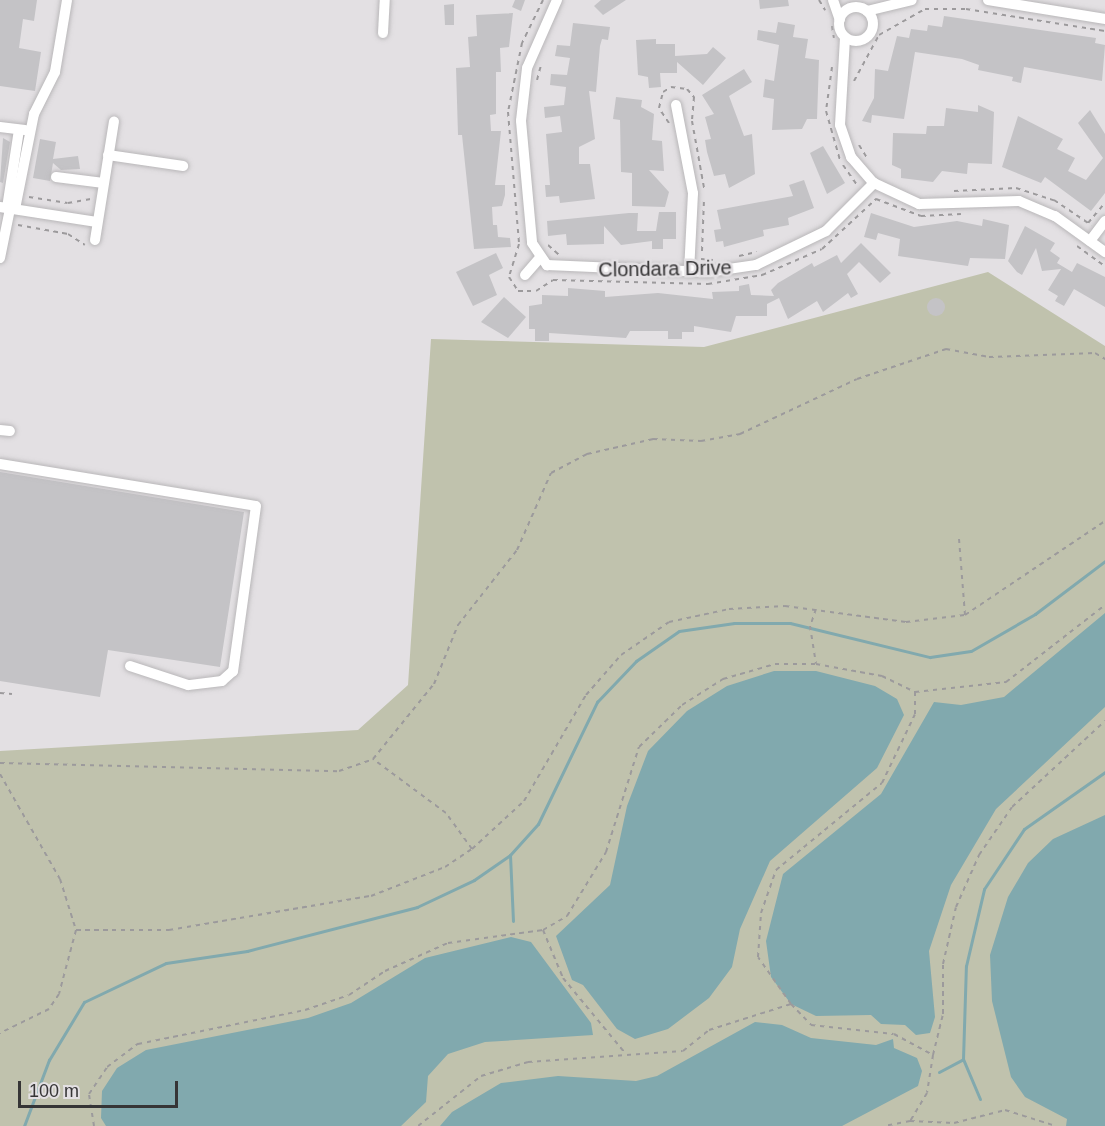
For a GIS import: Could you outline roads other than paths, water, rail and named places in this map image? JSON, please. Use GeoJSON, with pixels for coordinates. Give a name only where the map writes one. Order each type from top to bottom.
{"type":"FeatureCollection","features":[{"type":"Feature","properties":{"kind":"street"},"geometry":{"type":"LineString","coordinates":[[8,208],[31,131],[55,72],[67,0]]}},
{"type":"Feature","properties":{"kind":"street"},"geometry":{"type":"LineString","coordinates":[[383,33],[385,0]]}},
{"type":"Feature","properties":{"kind":"street"},"geometry":{"type":"LineString","coordinates":[[525,275],[539,259],[530,235],[521,104],[532,51],[557,0]]}},
{"type":"Feature","properties":{"kind":"street"},"geometry":{"type":"LineString","coordinates":[[833,0],[845,38],[846,64],[838,92],[840,125],[851,157],[874,183],[910,202],[930,205],[1019,201],[1047,211],[1105,252]]}},
{"type":"Feature","properties":{"kind":"street"},"geometry":{"type":"LineString","coordinates":[[840,0],[852,8],[867,11],[889,9],[912,0]]}},
{"type":"Feature","properties":{"kind":"street"},"geometry":{"type":"LineString","coordinates":[[988,0],[1105,19]]}},
{"type":"Feature","properties":{"kind":"street"},"geometry":{"type":"LineString","coordinates":[[840,20],[852,8]]}},
{"type":"Feature","properties":{"kind":"street"},"geometry":{"type":"LineString","coordinates":[[846,64],[889,9]]}},
{"type":"Feature","properties":{"kind":"street"},"geometry":{"type":"LineString","coordinates":[[867,11],[873,27]]}},
{"type":"Feature","properties":{"kind":"street"},"geometry":{"type":"LineString","coordinates":[[845,38],[863,40]]}},
{"type":"Feature","properties":{"kind":"street"},"geometry":{"type":"LineString","coordinates":[[676,105],[693,193],[689,272]]}},
{"type":"Feature","properties":{"kind":"street"},"geometry":{"type":"LineString","coordinates":[[95,240],[114,122]]}},
{"type":"Feature","properties":{"kind":"street"},"geometry":{"type":"LineString","coordinates":[[0,127],[31,131]]}},
{"type":"Feature","properties":{"kind":"street"},"geometry":{"type":"LineString","coordinates":[[0,258],[19,130]]}},
{"type":"Feature","properties":{"kind":"street"},"geometry":{"type":"LineString","coordinates":[[108,155],[183,166]]}},
{"type":"Feature","properties":{"kind":"street"},"geometry":{"type":"LineString","coordinates":[[56,177],[104,183]]}},
{"type":"Feature","properties":{"kind":"street","name":"Clondara Drive"},"geometry":{"type":"LineString","coordinates":[[539,259],[569,269],[689,272],[741,268],[786,255],[838,222],[874,183]]}},
{"type":"Feature","properties":{"kind":"street"},"geometry":{"type":"LineString","coordinates":[[8,208],[97,222]]}},
{"type":"Feature","properties":{"kind":"street"},"geometry":{"type":"LineString","coordinates":[[1090,240],[1105,221]]}},
{"type":"Feature","properties":{"kind":"street"},"geometry":{"type":"LineString","coordinates":[[0,464],[256,506],[233,671],[222,681],[188,685],[130,666]]}},
{"type":"Feature","properties":{"kind":"water"},"geometry":{"type":"Polygon","coordinates":[[[1105,613],[1105,707],[996,809],[951,885],[929,951],[935,1017],[930,1033],[916,1035],[905,1025],[881,1024],[871,1015],[816,1016],[791,1004],[771,977],[766,941],[783,874],[881,794],[934,702],[961,705],[1004,697],[1105,613]]]}},
{"type":"Feature","properties":{"kind":"water"},"geometry":{"type":"Polygon","coordinates":[[[774,671],[816,671],[875,686],[897,699],[904,715],[877,768],[770,861],[740,929],[732,967],[709,998],[668,1029],[635,1039],[617,1029],[583,985],[572,980],[556,936],[610,885],[627,806],[648,751],[687,711],[727,686],[774,671]]]}},
{"type":"Feature","properties":{"kind":"water"},"geometry":{"type":"Polygon","coordinates":[[[1105,815],[1105,1126],[1066,1126],[1067,1119],[1025,1097],[1011,1077],[992,1001],[990,955],[1008,897],[1028,863],[1053,839],[1105,815]]]}},
{"type":"Feature","properties":{"kind":"water"},"geometry":{"type":"Polygon","coordinates":[[[511,937],[531,942],[591,1023],[593,1035],[485,1042],[448,1054],[428,1076],[426,1102],[401,1126],[106,1126],[101,1118],[102,1091],[117,1068],[146,1050],[308,1018],[351,1003],[425,958],[511,937]]]}},
{"type":"Feature","properties":{"kind":"water"},"geometry":{"type":"Polygon","coordinates":[[[755,1022],[782,1025],[811,1038],[876,1045],[893,1039],[894,1048],[917,1058],[922,1071],[918,1086],[842,1126],[440,1126],[452,1112],[501,1083],[558,1076],[636,1081],[657,1076],[755,1022]]]}},
{"type":"Feature","properties":{"kind":"waterway"},"geometry":{"type":"LineString","coordinates":[[24,1126],[49,1060],[84,1002],[166,963],[247,951],[417,907],[474,880],[510,855],[538,824],[597,702],[636,661],[679,631],[734,623],[790,623],[930,657],[971,651],[1035,614],[1105,561]]}},
{"type":"Feature","properties":{"kind":"waterway"},"geometry":{"type":"LineString","coordinates":[[980,1099],[963,1059],[966,966],[984,889],[1024,829],[1105,772]]}},
{"type":"Feature","properties":{"kind":"waterway"},"geometry":{"type":"LineString","coordinates":[[510,855],[513,921]]}},
{"type":"Feature","properties":{"kind":"waterway"},"geometry":{"type":"LineString","coordinates":[[939,1072],[963,1059]]}}]}
